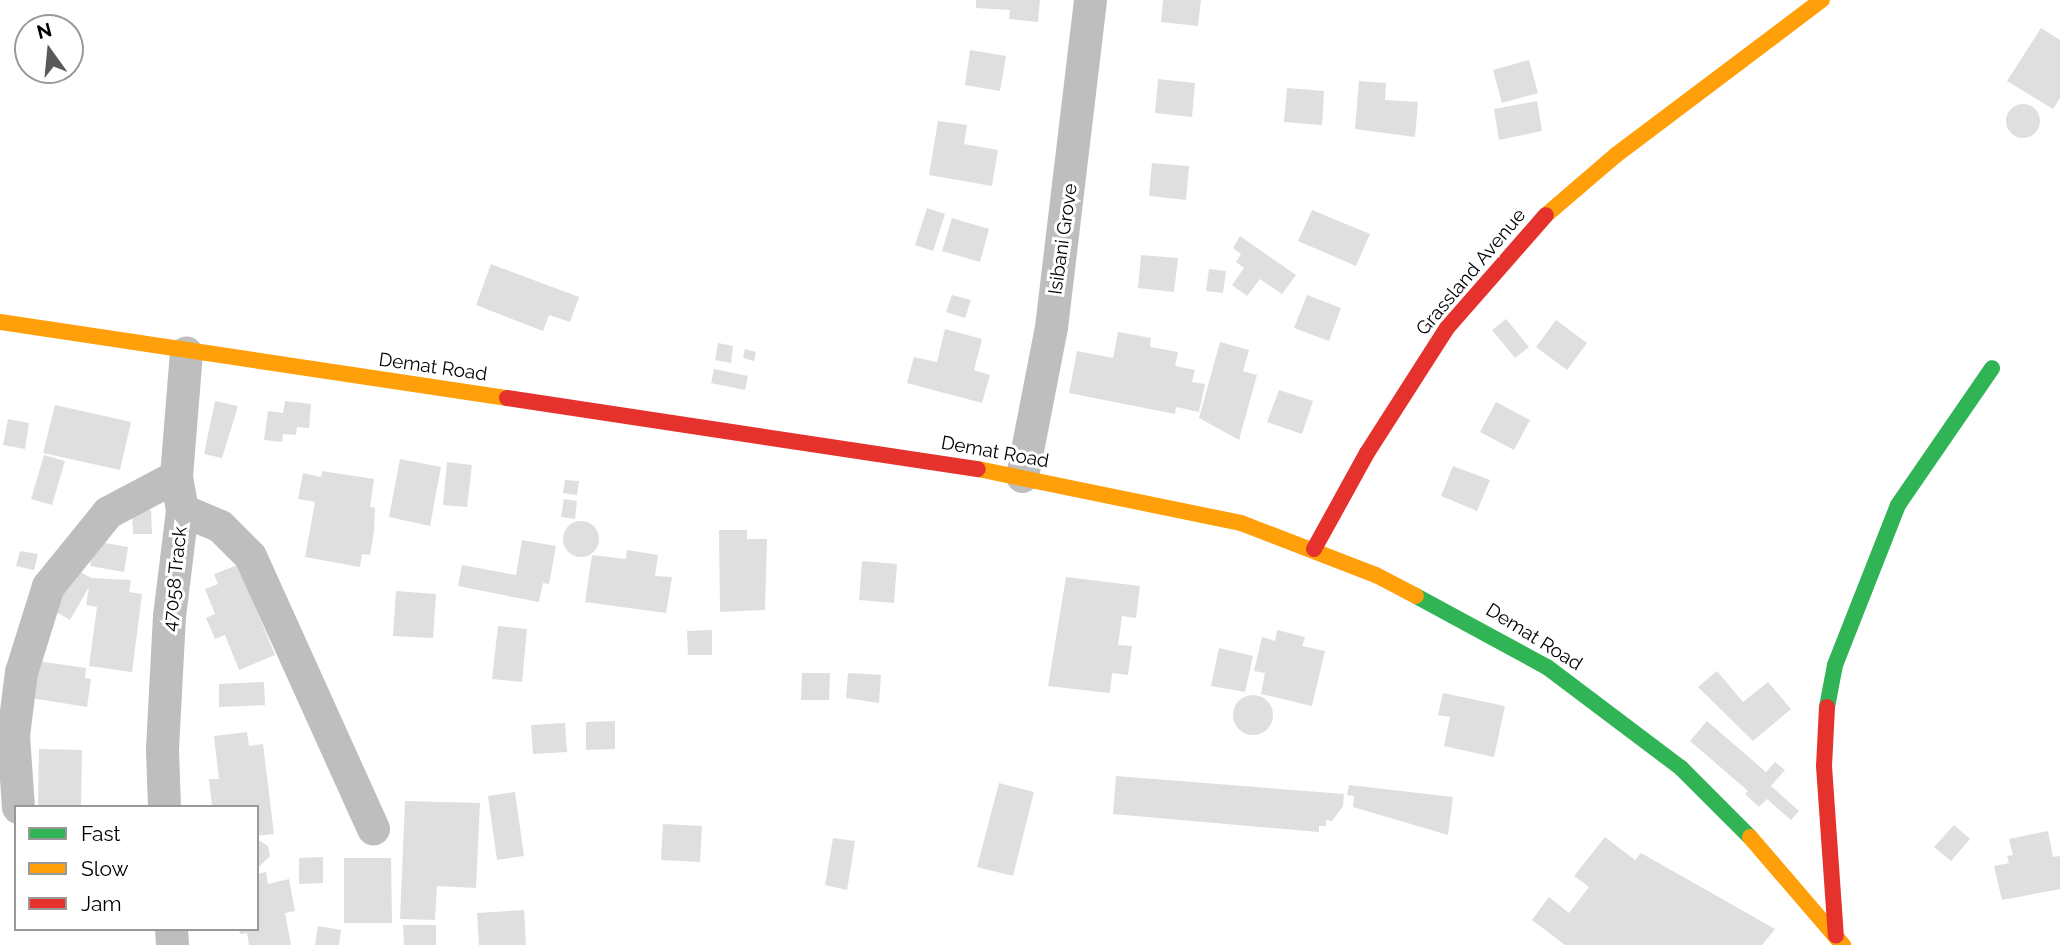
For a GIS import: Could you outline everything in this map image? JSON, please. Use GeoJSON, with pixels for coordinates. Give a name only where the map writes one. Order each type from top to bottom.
{"type":"FeatureCollection","features":[{"type":"Feature","properties":{"kind":"street","name":"Isibani Grove"},"geometry":{"type":"LineString","coordinates":[[1022,477],[1051,327],[1090,0]]}},
{"type":"Feature","properties":{"kind":"street","name":"Grassland Avenue"},"geometry":{"type":"LineString","coordinates":[[1314,549],[1367,453],[1447,328],[1535,224],[1616,155],[1822,0]]}},
{"type":"Feature","properties":{"kind":"street","name":"Demat Road"},"geometry":{"type":"LineString","coordinates":[[0,322],[1022,477],[1203,513],[1314,549],[1387,580],[1507,643],[1621,720],[1723,806],[1840,940]]}},
{"type":"Feature","properties":{"kind":"street","name":"47058 Track"},"geometry":{"type":"LineString","coordinates":[[164,805],[162,749],[169,616],[182,510],[176,476],[186,352]]}},
{"type":"Feature","properties":{"kind":"street"},"geometry":{"type":"LineString","coordinates":[[1840,940],[1823,741],[1835,664],[1898,505],[1992,368]]}},
{"type":"Feature","properties":{"kind":"street"},"geometry":{"type":"LineString","coordinates":[[18,805],[13,735],[22,672],[48,586],[108,512],[176,476]]}},
{"type":"Feature","properties":{"kind":"street"},"geometry":{"type":"LineString","coordinates":[[182,510],[220,526],[250,556],[373,828]]}},
{"type":"Feature","properties":{"kind":"building"},"geometry":{"type":"Polygon","coordinates":[[[976,0],[1040,0],[1038,22],[1009,19],[1010,10],[976,8],[976,0]]]}},
{"type":"Feature","properties":{"kind":"building"},"geometry":{"type":"Polygon","coordinates":[[[1163,0],[1201,0],[1198,26],[1161,22],[1163,0]]]}},
{"type":"Feature","properties":{"kind":"building"},"geometry":{"type":"Polygon","coordinates":[[[2041,28],[2060,40],[2060,98],[2053,109],[2007,81],[2041,28]]]}},
{"type":"Feature","properties":{"kind":"building"},"geometry":{"type":"Polygon","coordinates":[[[970,50],[1006,56],[1000,91],[965,85],[970,50]]]}},
{"type":"Feature","properties":{"kind":"building"},"geometry":{"type":"Polygon","coordinates":[[[1529,60],[1538,93],[1502,103],[1493,70],[1529,60]]]}},
{"type":"Feature","properties":{"kind":"building"},"geometry":{"type":"Polygon","coordinates":[[[1158,79],[1195,83],[1192,117],[1155,113],[1158,79]]]}},
{"type":"Feature","properties":{"kind":"building"},"geometry":{"type":"Polygon","coordinates":[[[1359,81],[1386,83],[1385,100],[1418,102],[1415,137],[1355,129],[1359,81]]]}},
{"type":"Feature","properties":{"kind":"building"},"geometry":{"type":"Polygon","coordinates":[[[1287,88],[1324,91],[1322,125],[1284,122],[1287,88]]]}},
{"type":"Feature","properties":{"kind":"building"},"geometry":{"type":"Polygon","coordinates":[[[1537,101],[1542,131],[1499,140],[1494,109],[1537,101]]]}},
{"type":"Feature","properties":{"kind":"building"},"geometry":{"type":"Polygon","coordinates":[[[2023,104],[2035,109],[2040,121],[2035,133],[2023,138],[2011,133],[2006,121],[2011,109],[2023,104]]]}},
{"type":"Feature","properties":{"kind":"building"},"geometry":{"type":"Polygon","coordinates":[[[938,121],[967,125],[964,144],[998,150],[992,186],[929,175],[938,121]]]}},
{"type":"Feature","properties":{"kind":"building"},"geometry":{"type":"Polygon","coordinates":[[[1152,163],[1189,166],[1186,200],[1149,196],[1152,163]]]}},
{"type":"Feature","properties":{"kind":"building"},"geometry":{"type":"Polygon","coordinates":[[[927,208],[945,214],[933,251],[915,245],[927,208]]]}},
{"type":"Feature","properties":{"kind":"building"},"geometry":{"type":"Polygon","coordinates":[[[1312,210],[1370,234],[1356,266],[1298,241],[1312,210]]]}},
{"type":"Feature","properties":{"kind":"building"},"geometry":{"type":"Polygon","coordinates":[[[952,218],[989,229],[980,262],[942,251],[952,218]]]}},
{"type":"Feature","properties":{"kind":"building"},"geometry":{"type":"Polygon","coordinates":[[[1240,236],[1296,275],[1282,294],[1260,279],[1247,296],[1232,285],[1244,268],[1236,262],[1241,254],[1233,248],[1240,236]]]}},
{"type":"Feature","properties":{"kind":"building"},"geometry":{"type":"Polygon","coordinates":[[[1141,255],[1178,258],[1174,292],[1138,288],[1141,255]]]}},
{"type":"Feature","properties":{"kind":"building"},"geometry":{"type":"Polygon","coordinates":[[[491,264],[579,297],[570,322],[549,315],[543,331],[476,305],[491,264]]]}},
{"type":"Feature","properties":{"kind":"building"},"geometry":{"type":"Polygon","coordinates":[[[1209,269],[1226,271],[1223,293],[1206,291],[1209,269]]]}},
{"type":"Feature","properties":{"kind":"building"},"geometry":{"type":"Polygon","coordinates":[[[952,295],[971,300],[965,318],[946,312],[952,295]]]}},
{"type":"Feature","properties":{"kind":"building"},"geometry":{"type":"Polygon","coordinates":[[[1307,295],[1341,308],[1329,341],[1294,328],[1307,295]]]}},
{"type":"Feature","properties":{"kind":"building"},"geometry":{"type":"Polygon","coordinates":[[[1506,319],[1529,347],[1515,358],[1492,330],[1506,319]]]}},
{"type":"Feature","properties":{"kind":"building"},"geometry":{"type":"Polygon","coordinates":[[[1556,320],[1587,343],[1567,370],[1536,347],[1556,320]]]}},
{"type":"Feature","properties":{"kind":"building"},"geometry":{"type":"Polygon","coordinates":[[[945,329],[982,339],[974,370],[990,375],[982,403],[907,383],[914,357],[937,362],[945,329]]]}},
{"type":"Feature","properties":{"kind":"building"},"geometry":{"type":"Polygon","coordinates":[[[1118,332],[1151,338],[1150,347],[1178,352],[1175,366],[1195,370],[1192,382],[1205,384],[1199,412],[1176,407],[1175,414],[1069,393],[1077,351],[1113,358],[1118,332]]]}},
{"type":"Feature","properties":{"kind":"building"},"geometry":{"type":"Polygon","coordinates":[[[1220,342],[1249,350],[1243,371],[1257,375],[1239,440],[1199,418],[1220,342]]]}},
{"type":"Feature","properties":{"kind":"building"},"geometry":{"type":"Polygon","coordinates":[[[718,343],[733,346],[731,363],[715,360],[718,343]]]}},
{"type":"Feature","properties":{"kind":"building"},"geometry":{"type":"Polygon","coordinates":[[[745,349],[756,352],[754,361],[743,358],[745,349]]]}},
{"type":"Feature","properties":{"kind":"building"},"geometry":{"type":"Polygon","coordinates":[[[714,369],[748,376],[745,390],[711,383],[714,369]]]}},
{"type":"Feature","properties":{"kind":"building"},"geometry":{"type":"Polygon","coordinates":[[[1279,390],[1313,401],[1302,434],[1267,422],[1279,390]]]}},
{"type":"Feature","properties":{"kind":"building"},"geometry":{"type":"Polygon","coordinates":[[[215,401],[238,406],[222,458],[204,454],[215,401]]]}},
{"type":"Feature","properties":{"kind":"building"},"geometry":{"type":"Polygon","coordinates":[[[285,401],[311,404],[309,428],[297,427],[296,435],[283,434],[282,442],[264,440],[268,411],[283,413],[285,401]]]}},
{"type":"Feature","properties":{"kind":"building"},"geometry":{"type":"Polygon","coordinates":[[[1496,402],[1530,420],[1514,450],[1480,432],[1496,402]]]}},
{"type":"Feature","properties":{"kind":"building"},"geometry":{"type":"Polygon","coordinates":[[[55,405],[131,422],[120,470],[43,453],[55,405]]]}},
{"type":"Feature","properties":{"kind":"building"},"geometry":{"type":"Polygon","coordinates":[[[8,419],[29,423],[25,449],[3,445],[8,419]]]}},
{"type":"Feature","properties":{"kind":"building"},"geometry":{"type":"Polygon","coordinates":[[[44,455],[65,461],[52,505],[31,499],[44,455]]]}},
{"type":"Feature","properties":{"kind":"building"},"geometry":{"type":"Polygon","coordinates":[[[400,459],[441,467],[430,526],[389,517],[400,459]]]}},
{"type":"Feature","properties":{"kind":"building"},"geometry":{"type":"Polygon","coordinates":[[[447,462],[472,465],[467,507],[443,505],[447,462]]]}},
{"type":"Feature","properties":{"kind":"building"},"geometry":{"type":"Polygon","coordinates":[[[1453,466],[1490,480],[1477,511],[1441,496],[1453,466]]]}},
{"type":"Feature","properties":{"kind":"building"},"geometry":{"type":"Polygon","coordinates":[[[322,471],[374,479],[370,507],[375,508],[374,532],[370,555],[362,554],[360,567],[305,557],[315,502],[298,499],[303,473],[321,477],[322,471]]]}},
{"type":"Feature","properties":{"kind":"building"},"geometry":{"type":"Polygon","coordinates":[[[565,480],[579,481],[577,495],[563,493],[565,480]]]}},
{"type":"Feature","properties":{"kind":"building"},"geometry":{"type":"Polygon","coordinates":[[[564,499],[577,501],[575,519],[561,517],[564,499]]]}},
{"type":"Feature","properties":{"kind":"building"},"geometry":{"type":"Polygon","coordinates":[[[151,510],[152,534],[133,534],[132,511],[151,510]]]}},
{"type":"Feature","properties":{"kind":"building"},"geometry":{"type":"Polygon","coordinates":[[[581,521],[594,526],[599,539],[594,552],[581,557],[568,552],[563,539],[568,526],[581,521]]]}},
{"type":"Feature","properties":{"kind":"building"},"geometry":{"type":"Polygon","coordinates":[[[719,530],[747,530],[747,539],[767,539],[765,610],[720,612],[719,530]]]}},
{"type":"Feature","properties":{"kind":"building"},"geometry":{"type":"Polygon","coordinates":[[[522,540],[556,546],[549,584],[543,583],[539,602],[458,586],[462,565],[516,575],[522,540]]]}},
{"type":"Feature","properties":{"kind":"building"},"geometry":{"type":"Polygon","coordinates":[[[94,541],[128,547],[124,572],[90,566],[94,541]]]}},
{"type":"Feature","properties":{"kind":"building"},"geometry":{"type":"Polygon","coordinates":[[[627,550],[658,555],[655,576],[672,577],[666,613],[585,602],[592,555],[626,559],[627,550]]]}},
{"type":"Feature","properties":{"kind":"building"},"geometry":{"type":"Polygon","coordinates":[[[20,551],[38,554],[34,570],[16,566],[20,551]]]}},
{"type":"Feature","properties":{"kind":"building"},"geometry":{"type":"Polygon","coordinates":[[[862,561],[897,564],[894,603],[859,600],[862,561]]]}},
{"type":"Feature","properties":{"kind":"building"},"geometry":{"type":"Polygon","coordinates":[[[238,565],[275,655],[239,670],[225,635],[215,639],[206,618],[215,614],[205,589],[218,584],[214,574],[238,565]]]}},
{"type":"Feature","properties":{"kind":"building"},"geometry":{"type":"Polygon","coordinates":[[[72,567],[91,578],[131,580],[129,592],[142,594],[132,672],[89,666],[97,607],[86,605],[89,587],[70,620],[48,607],[72,567]]]}},
{"type":"Feature","properties":{"kind":"building"},"geometry":{"type":"Polygon","coordinates":[[[1066,577],[1140,586],[1136,618],[1122,616],[1118,645],[1132,646],[1128,675],[1112,673],[1110,693],[1048,686],[1066,577]]]}},
{"type":"Feature","properties":{"kind":"building"},"geometry":{"type":"Polygon","coordinates":[[[396,591],[436,594],[433,638],[393,636],[396,591]]]}},
{"type":"Feature","properties":{"kind":"building"},"geometry":{"type":"Polygon","coordinates":[[[498,626],[527,629],[522,682],[492,679],[498,626]]]}},
{"type":"Feature","properties":{"kind":"building"},"geometry":{"type":"Polygon","coordinates":[[[712,630],[712,655],[688,655],[687,631],[712,630]]]}},
{"type":"Feature","properties":{"kind":"building"},"geometry":{"type":"Polygon","coordinates":[[[1277,630],[1305,637],[1302,646],[1325,651],[1312,706],[1261,694],[1265,673],[1254,671],[1262,637],[1275,641],[1277,630]]]}},
{"type":"Feature","properties":{"kind":"building"},"geometry":{"type":"Polygon","coordinates":[[[1219,648],[1253,656],[1245,692],[1211,686],[1219,648]]]}},
{"type":"Feature","properties":{"kind":"building"},"geometry":{"type":"Polygon","coordinates":[[[37,661],[86,668],[85,678],[91,679],[87,707],[31,698],[37,661]]]}},
{"type":"Feature","properties":{"kind":"building"},"geometry":{"type":"Polygon","coordinates":[[[1717,671],[1743,702],[1768,682],[1791,709],[1753,741],[1698,687],[1717,671]]]}},
{"type":"Feature","properties":{"kind":"building"},"geometry":{"type":"Polygon","coordinates":[[[802,673],[830,673],[829,700],[801,700],[802,673]]]}},
{"type":"Feature","properties":{"kind":"building"},"geometry":{"type":"Polygon","coordinates":[[[848,673],[881,675],[879,703],[846,698],[848,673]]]}},
{"type":"Feature","properties":{"kind":"building"},"geometry":{"type":"Polygon","coordinates":[[[264,682],[265,705],[219,707],[219,684],[264,682]]]}},
{"type":"Feature","properties":{"kind":"building"},"geometry":{"type":"Polygon","coordinates":[[[1443,693],[1505,706],[1494,757],[1444,746],[1450,717],[1438,715],[1443,693]]]}},
{"type":"Feature","properties":{"kind":"building"},"geometry":{"type":"Polygon","coordinates":[[[1253,695],[1267,701],[1273,715],[1267,729],[1253,735],[1239,729],[1233,715],[1239,701],[1253,695]]]}},
{"type":"Feature","properties":{"kind":"building"},"geometry":{"type":"Polygon","coordinates":[[[615,721],[615,749],[586,750],[586,722],[615,721]]]}},
{"type":"Feature","properties":{"kind":"building"},"geometry":{"type":"Polygon","coordinates":[[[1707,721],[1766,772],[1775,762],[1785,770],[1771,786],[1799,811],[1791,820],[1767,799],[1759,807],[1745,794],[1748,791],[1690,741],[1707,721]]]}},
{"type":"Feature","properties":{"kind":"building"},"geometry":{"type":"Polygon","coordinates":[[[565,723],[567,752],[533,754],[531,725],[565,723]]]}},
{"type":"Feature","properties":{"kind":"building"},"geometry":{"type":"Polygon","coordinates":[[[247,732],[249,746],[263,744],[274,834],[259,836],[259,805],[212,805],[209,779],[219,779],[214,736],[247,732]]]}},
{"type":"Feature","properties":{"kind":"building"},"geometry":{"type":"Polygon","coordinates":[[[39,749],[82,750],[81,805],[38,805],[39,749]]]}},
{"type":"Feature","properties":{"kind":"building"},"geometry":{"type":"Polygon","coordinates":[[[1116,776],[1344,794],[1343,806],[1332,821],[1326,820],[1326,826],[1319,826],[1319,832],[1113,814],[1116,776]]]}},
{"type":"Feature","properties":{"kind":"building"},"geometry":{"type":"Polygon","coordinates":[[[999,783],[1034,792],[1013,876],[977,867],[999,783]]]}},
{"type":"Feature","properties":{"kind":"building"},"geometry":{"type":"Polygon","coordinates":[[[1349,785],[1453,797],[1448,835],[1353,807],[1354,796],[1347,795],[1349,785]]]}},
{"type":"Feature","properties":{"kind":"building"},"geometry":{"type":"Polygon","coordinates":[[[515,792],[524,856],[497,860],[488,796],[515,792]]]}},
{"type":"Feature","properties":{"kind":"building"},"geometry":{"type":"Polygon","coordinates":[[[405,801],[480,803],[476,888],[437,886],[435,920],[400,919],[405,801]]]}},
{"type":"Feature","properties":{"kind":"building"},"geometry":{"type":"Polygon","coordinates":[[[663,824],[702,826],[700,862],[661,860],[663,824]]]}},
{"type":"Feature","properties":{"kind":"building"},"geometry":{"type":"Polygon","coordinates":[[[1954,825],[1970,839],[1951,861],[1934,847],[1954,825]]]}},
{"type":"Feature","properties":{"kind":"building"},"geometry":{"type":"Polygon","coordinates":[[[2048,831],[2053,857],[2060,856],[2060,889],[2002,900],[1994,866],[2009,863],[2007,856],[2013,855],[2009,839],[2048,831]]]}},
{"type":"Feature","properties":{"kind":"building"},"geometry":{"type":"Polygon","coordinates":[[[1605,837],[1635,860],[1641,853],[1775,929],[1762,945],[1565,945],[1532,920],[1549,897],[1569,913],[1589,887],[1574,876],[1605,837]]]}},
{"type":"Feature","properties":{"kind":"building"},"geometry":{"type":"Polygon","coordinates":[[[833,838],[855,841],[847,890],[825,885],[833,838]]]}},
{"type":"Feature","properties":{"kind":"building"},"geometry":{"type":"Polygon","coordinates":[[[259,840],[268,846],[270,856],[259,867],[259,840]]]}},
{"type":"Feature","properties":{"kind":"building"},"geometry":{"type":"Polygon","coordinates":[[[323,857],[323,883],[299,884],[299,858],[323,857]]]}},
{"type":"Feature","properties":{"kind":"building"},"geometry":{"type":"Polygon","coordinates":[[[344,858],[391,858],[392,923],[344,923],[344,858]]]}},
{"type":"Feature","properties":{"kind":"building"},"geometry":{"type":"Polygon","coordinates":[[[266,872],[268,884],[289,879],[295,911],[285,913],[291,945],[249,945],[247,933],[240,934],[239,931],[259,931],[259,874],[266,872]]]}},
{"type":"Feature","properties":{"kind":"building"},"geometry":{"type":"Polygon","coordinates":[[[524,910],[526,945],[479,945],[477,913],[524,910]]]}},
{"type":"Feature","properties":{"kind":"building"},"geometry":{"type":"Polygon","coordinates":[[[403,925],[436,925],[436,945],[404,945],[403,925]]]}},
{"type":"Feature","properties":{"kind":"building"},"geometry":{"type":"Polygon","coordinates":[[[318,926],[341,930],[339,945],[315,945],[318,926]]]}},
{"type":"Feature","properties":{"kind":"traffic: fast"},"geometry":{"type":"LineString","coordinates":[[1827,707],[1835,665],[1898,505],[1992,368]]}},
{"type":"Feature","properties":{"kind":"traffic: fast"},"geometry":{"type":"LineString","coordinates":[[1416,596],[1547,667],[1681,768],[1750,837]]}},
{"type":"Feature","properties":{"kind":"traffic: slow"},"geometry":{"type":"LineString","coordinates":[[1546,215],[1616,155],[1822,0]]}},
{"type":"Feature","properties":{"kind":"traffic: slow"},"geometry":{"type":"LineString","coordinates":[[0,322],[507,398]]}},
{"type":"Feature","properties":{"kind":"traffic: slow"},"geometry":{"type":"LineString","coordinates":[[978,469],[1241,523],[1376,575],[1416,596]]}},
{"type":"Feature","properties":{"kind":"traffic: slow"},"geometry":{"type":"LineString","coordinates":[[1750,837],[1843,945]]}},
{"type":"Feature","properties":{"kind":"traffic: jam"},"geometry":{"type":"LineString","coordinates":[[1314,549],[1367,453],[1447,328],[1546,215]]}},
{"type":"Feature","properties":{"kind":"traffic: jam"},"geometry":{"type":"LineString","coordinates":[[507,398],[978,469]]}},
{"type":"Feature","properties":{"kind":"traffic: jam"},"geometry":{"type":"LineString","coordinates":[[1827,707],[1824,766],[1836,936]]}}]}
